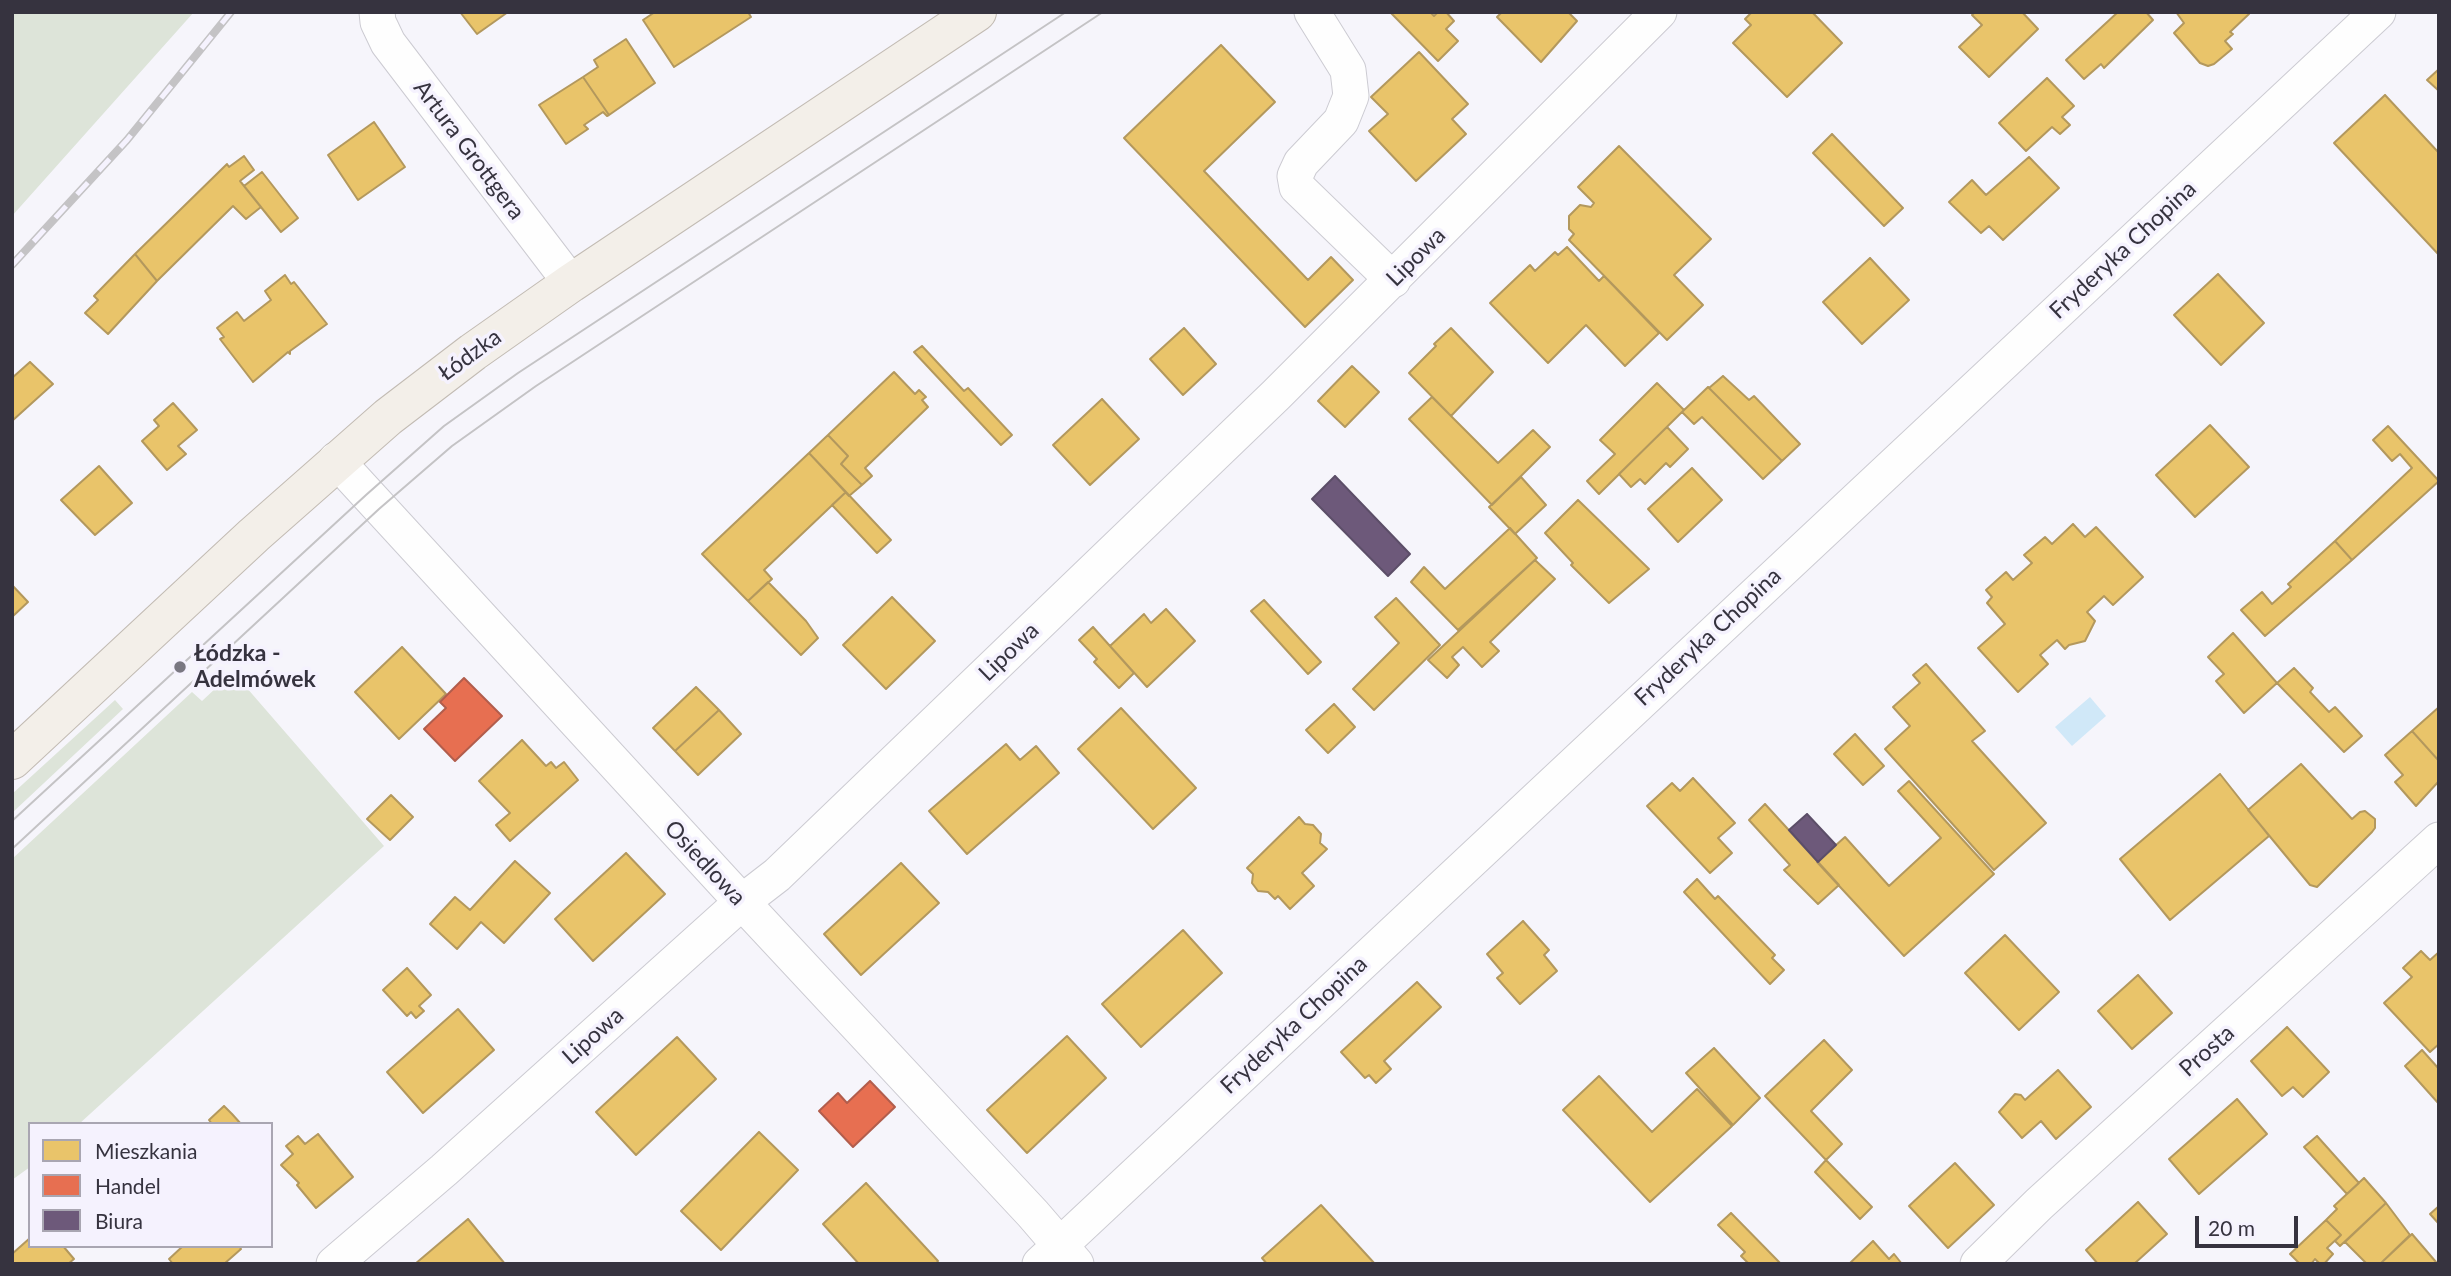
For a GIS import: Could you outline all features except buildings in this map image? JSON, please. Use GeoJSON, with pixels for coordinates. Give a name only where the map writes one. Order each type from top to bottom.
{"type":"FeatureCollection","features":[{"type":"Feature","properties":{"kind":"main road","name":"Łódzka"},"geometry":{"type":"LineString","coordinates":[[12,760],[336,460],[388,416],[571,282],[977,12]]}},
{"type":"Feature","properties":{"kind":"street","name":"Artura Grottgera"},"geometry":{"type":"LineString","coordinates":[[377,12],[378,22],[388,43],[571,282]]}},
{"type":"Feature","properties":{"kind":"street"},"geometry":{"type":"LineString","coordinates":[[1311,12],[1348,70],[1351,96],[1341,121],[1301,163],[1295,176],[1297,187],[1393,280]]}},
{"type":"Feature","properties":{"kind":"street","name":"Lipowa"},"geometry":{"type":"LineString","coordinates":[[334,1264],[444,1170],[742,902],[777,875],[1267,404],[1659,12]]}},
{"type":"Feature","properties":{"kind":"street","name":"Fryderyka Chopina"},"geometry":{"type":"LineString","coordinates":[[1059,1258],[1448,880],[2378,12]]}},
{"type":"Feature","properties":{"kind":"street","name":"Osiedlowa"},"geometry":{"type":"LineString","coordinates":[[336,460],[742,902],[1059,1258]]}},
{"type":"Feature","properties":{"kind":"street","name":"Prosta"},"geometry":{"type":"LineString","coordinates":[[1982,1262],[2039,1204],[2439,840]]}},
{"type":"Feature","properties":{"kind":"shaded area"},"geometry":{"type":"Polygon","coordinates":[[[12,12],[194,12],[12,216],[12,12]]]}},
{"type":"Feature","properties":{"kind":"shaded area"},"geometry":{"type":"Polygon","coordinates":[[[233,672],[384,846],[81,1122],[28,1122],[28,1168],[12,1180],[12,859],[192,692],[202,701],[233,672]]]}},
{"type":"Feature","properties":{"kind":"shaded area"},"geometry":{"type":"Polygon","coordinates":[[[115,700],[123,709],[12,813],[12,794],[115,700]]]}},
{"type":"Feature","properties":{"kind":"water"},"geometry":{"type":"Polygon","coordinates":[[[2090,697],[2106,716],[2072,746],[2055,727],[2090,697]]]}},
{"type":"Feature","properties":{"kind":"tram line"},"geometry":{"type":"LineString","coordinates":[[12,821],[444,426],[518,373],[1066,12]]}},
{"type":"Feature","properties":{"kind":"tram line"},"geometry":{"type":"LineString","coordinates":[[12,849],[379,509],[452,446],[536,386],[1103,12]]}},
{"type":"Feature","properties":{"kind":"railway"},"geometry":{"type":"LineString","coordinates":[[12,265],[127,140],[231,12]]}},
{"type":"Feature","properties":{"kind":"place","name":"Łódzka - Adelmówek"},"geometry":{"type":"Point","coordinates":[180,667]}}]}
